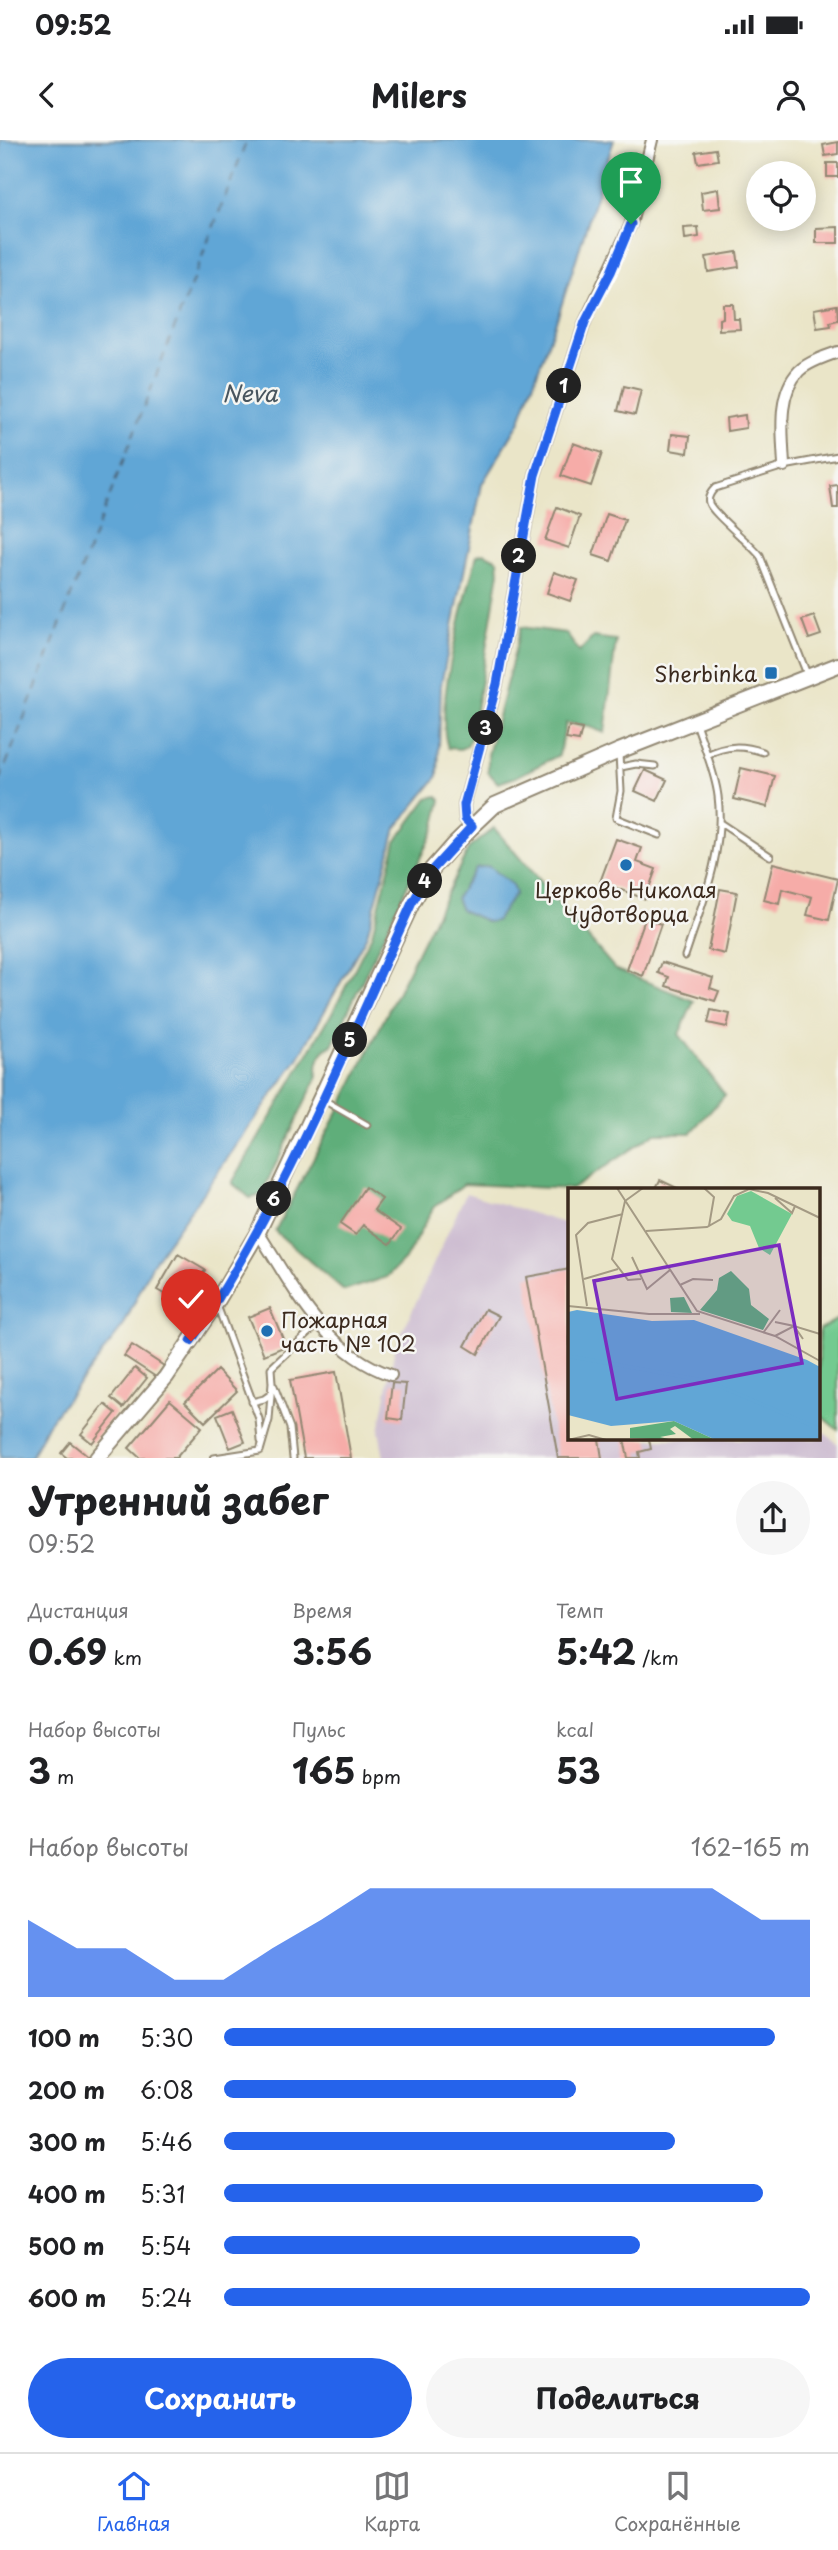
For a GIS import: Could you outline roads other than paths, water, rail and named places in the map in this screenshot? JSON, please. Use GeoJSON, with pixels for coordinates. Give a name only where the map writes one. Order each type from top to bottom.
{"type":"FeatureCollection","features":[{"type":"Feature","properties":{"kind":"street"},"geometry":{"type":"LineString","coordinates":[[472,826],[465,819],[464,805],[497,684],[535,475],[585,322],[611,272],[631,224],[652,140]]}},
{"type":"Feature","properties":{"kind":"street"},"geometry":{"type":"LineString","coordinates":[[784,466],[782,422],[786,394],[799,371],[838,352]]}},
{"type":"Feature","properties":{"kind":"street"},"geometry":{"type":"LineString","coordinates":[[97,1458],[166,1377],[216,1303],[258,1232],[412,903],[432,870],[472,826],[495,805],[619,751],[838,665]]}},
{"type":"Feature","properties":{"kind":"street"},"geometry":{"type":"LineString","coordinates":[[258,1232],[318,1324],[353,1357],[371,1368],[391,1375]]}},
{"type":"Feature","properties":{"kind":"lane"},"geometry":{"type":"LineString","coordinates":[[808,677],[760,556],[749,542],[713,511],[708,503],[709,494],[715,488],[784,466],[838,456]]}},
{"type":"Feature","properties":{"kind":"lane"},"geometry":{"type":"LineString","coordinates":[[685,956],[714,865],[720,822],[718,794],[695,720]]}},
{"type":"Feature","properties":{"kind":"lane"},"geometry":{"type":"LineString","coordinates":[[706,755],[713,751],[745,746],[763,752]]}},
{"type":"Feature","properties":{"kind":"lane"},"geometry":{"type":"LineString","coordinates":[[619,751],[621,767],[617,818],[659,835]]}},
{"type":"Feature","properties":{"kind":"lane"},"geometry":{"type":"LineString","coordinates":[[621,767],[636,764],[655,766]]}},
{"type":"Feature","properties":{"kind":"lane"},"geometry":{"type":"LineString","coordinates":[[720,822],[770,856]]}},
{"type":"Feature","properties":{"kind":"lane"},"geometry":{"type":"LineString","coordinates":[[321,1099],[367,1125]]}},
{"type":"Feature","properties":{"kind":"lane"},"geometry":{"type":"LineString","coordinates":[[216,1303],[259,1419],[260,1451]]}},
{"type":"Feature","properties":{"kind":"lane"},"geometry":{"type":"LineString","coordinates":[[258,1458],[269,1420],[271,1368],[318,1324]]}},
{"type":"Feature","properties":{"kind":"lane"},"geometry":{"type":"LineString","coordinates":[[272,1383],[290,1428],[293,1458]]}},
{"type":"Feature","properties":{"kind":"lane"},"geometry":{"type":"LineString","coordinates":[[252,1402],[271,1394]]}},
{"type":"Feature","properties":{"kind":"lane"},"geometry":{"type":"LineString","coordinates":[[214,1458],[260,1451]]}},
{"type":"Feature","properties":{"kind":"water","name":"Neva"},"geometry":{"type":"Polygon","coordinates":[[[0,140],[614,140],[558,316],[519,423],[482,484],[441,685],[438,776],[396,828],[367,935],[298,1059],[153,1263],[124,1325],[47,1425],[31,1458],[0,1458],[0,140]]]}},
{"type":"Feature","properties":{"kind":"water"},"geometry":{"type":"Polygon","coordinates":[[[488,866],[512,885],[515,893],[496,921],[488,922],[461,910],[456,898],[475,868],[488,866]]]}},
{"type":"Feature","properties":{"kind":"place","name":"Sherbinka"},"geometry":{"type":"Point","coordinates":[771,673]}},
{"type":"Feature","properties":{"kind":"place","name":"Церковь Николая Чудотворца"},"geometry":{"type":"Point","coordinates":[626,865]}},
{"type":"Feature","properties":{"kind":"place","name":"Пожарная часть № 102"},"geometry":{"type":"Point","coordinates":[267,1331]}}]}
